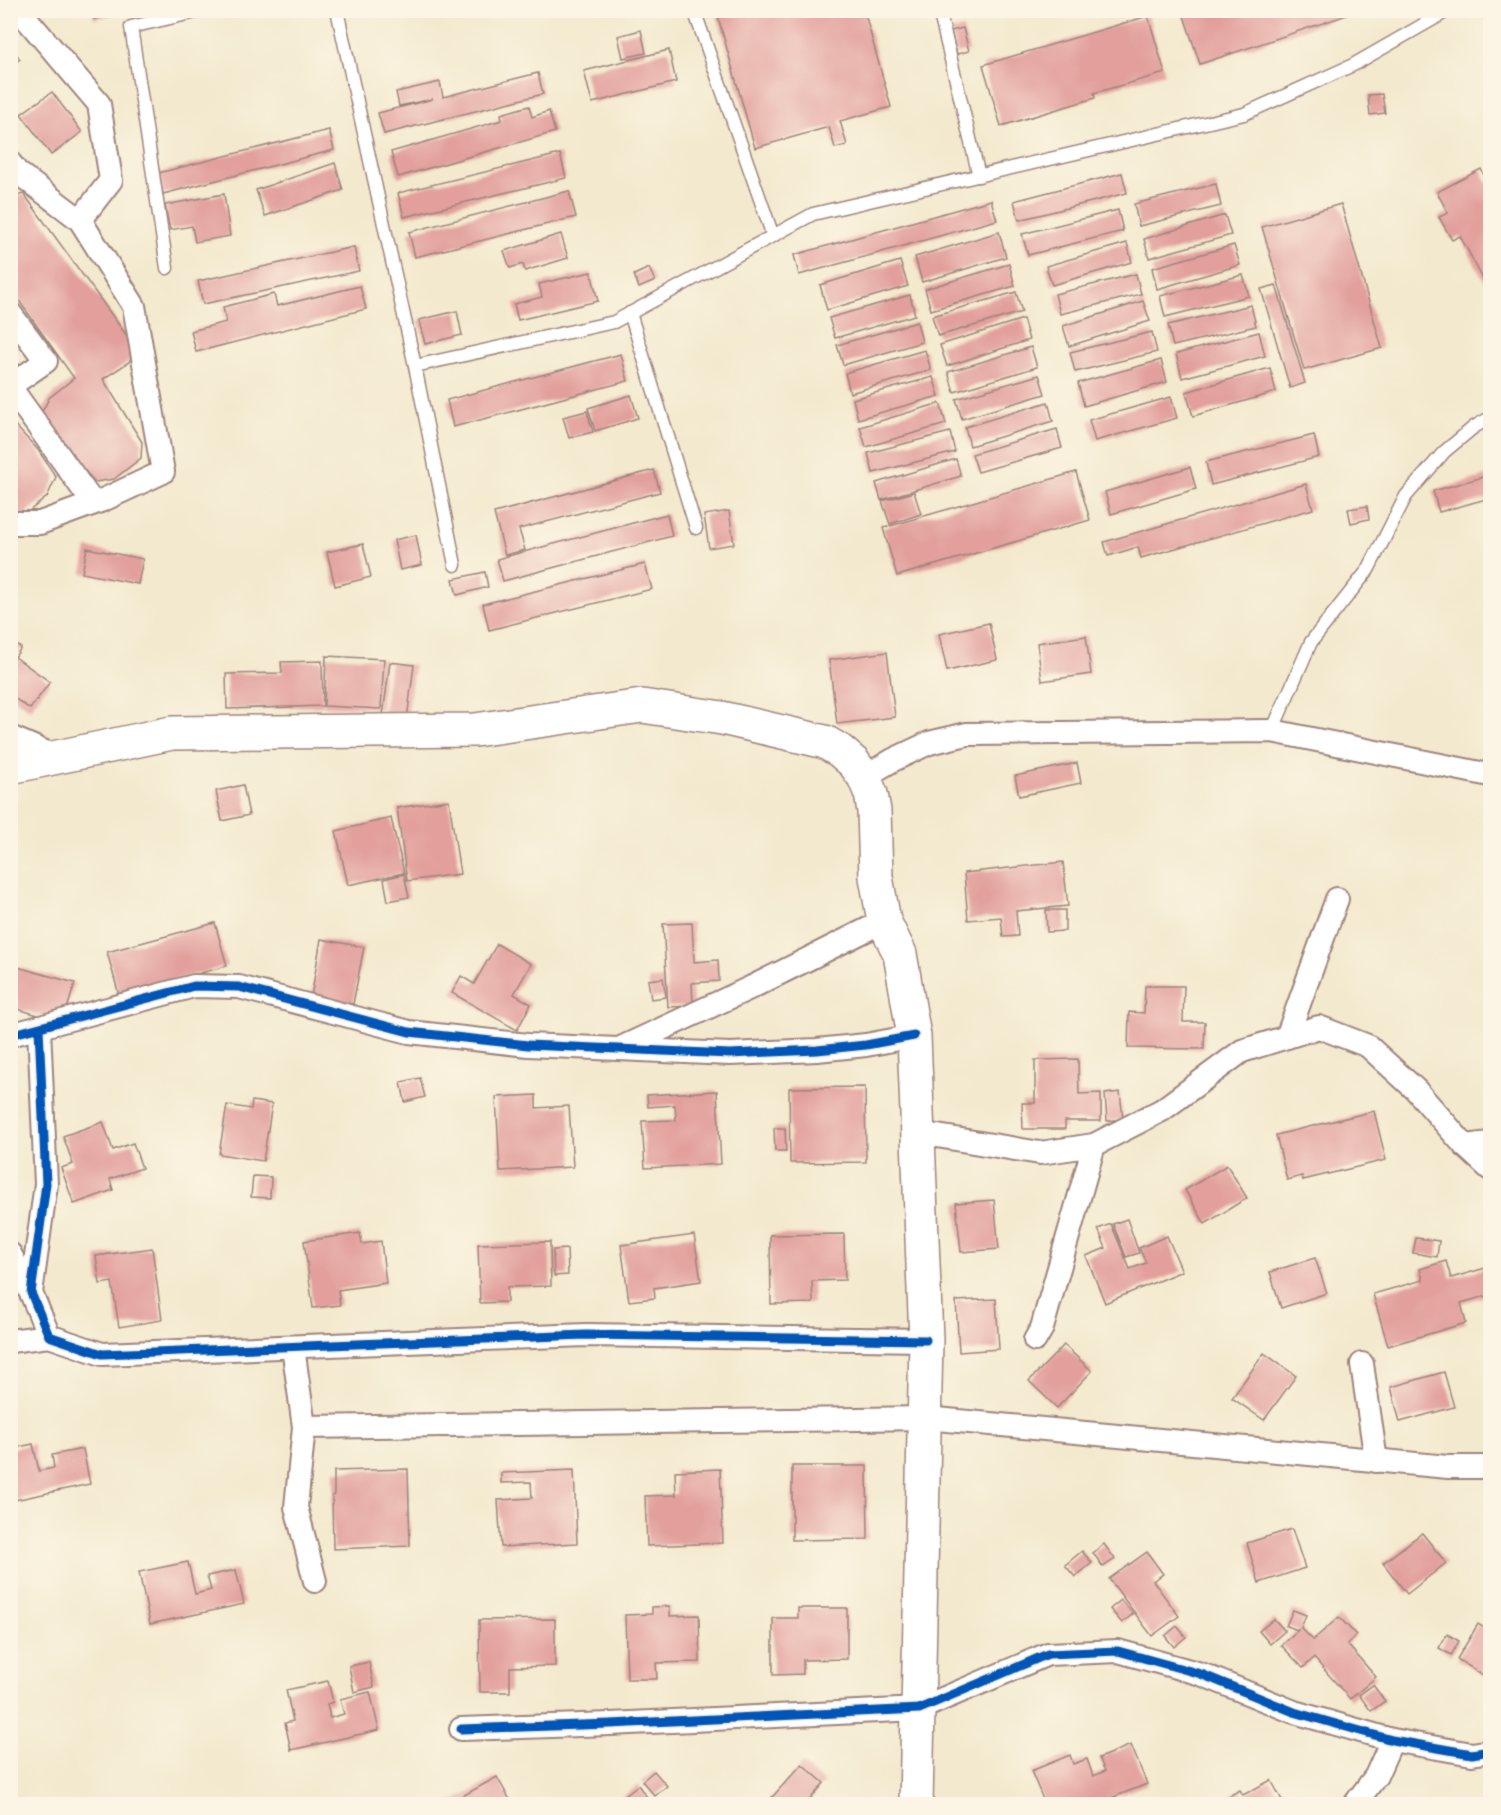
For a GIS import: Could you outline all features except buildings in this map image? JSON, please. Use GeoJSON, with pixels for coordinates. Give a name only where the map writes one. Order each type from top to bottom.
{"type":"FeatureCollection","features":[{"type":"Feature","properties":{"kind":"main road"},"geometry":{"type":"LineString","coordinates":[[10,766],[172,732],[475,730],[642,706],[722,718],[825,742],[854,763],[864,777],[871,794],[874,811],[876,877],[884,921],[900,954],[914,1036],[926,1340],[916,1804]]}},
{"type":"Feature","properties":{"kind":"street"},"geometry":{"type":"LineString","coordinates":[[19,10],[99,104],[111,180],[80,220]]}},
{"type":"Feature","properties":{"kind":"street"},"geometry":{"type":"LineString","coordinates":[[10,523],[40,523],[93,503],[163,472],[134,306],[80,220],[13,171]]}},
{"type":"Feature","properties":{"kind":"street"},"geometry":{"type":"LineString","coordinates":[[10,313],[46,361],[10,386],[93,503]]}},
{"type":"Feature","properties":{"kind":"street"},"geometry":{"type":"LineString","coordinates":[[864,777],[893,759],[929,743],[967,734],[1272,731],[1491,775]]}},
{"type":"Feature","properties":{"kind":"street"},"geometry":{"type":"LineString","coordinates":[[10,737],[57,757]]}},
{"type":"Feature","properties":{"kind":"street"},"geometry":{"type":"LineString","coordinates":[[1287,1037],[1337,899]]}},
{"type":"Feature","properties":{"kind":"street"},"geometry":{"type":"LineString","coordinates":[[619,1049],[752,987],[884,921]]}},
{"type":"Feature","properties":{"kind":"street"},"geometry":{"type":"LineString","coordinates":[[10,1035],[194,986],[239,987],[409,1032],[528,1045],[730,1054],[774,1053],[847,1047],[914,1036]]}},
{"type":"Feature","properties":{"kind":"street"},"geometry":{"type":"LineString","coordinates":[[919,1133],[1040,1153],[1094,1145],[1162,1110],[1242,1051],[1319,1027],[1368,1046],[1416,1090],[1465,1146],[1491,1169]]}},
{"type":"Feature","properties":{"kind":"street"},"geometry":{"type":"LineString","coordinates":[[31,1293],[46,1184],[39,1028]]}},
{"type":"Feature","properties":{"kind":"street"},"geometry":{"type":"LineString","coordinates":[[1465,1146],[1491,1143]]}},
{"type":"Feature","properties":{"kind":"street"},"geometry":{"type":"LineString","coordinates":[[1035,1340],[1042,1328],[1094,1145]]}},
{"type":"Feature","properties":{"kind":"street"},"geometry":{"type":"LineString","coordinates":[[10,1254],[31,1293],[49,1336]]}},
{"type":"Feature","properties":{"kind":"street"},"geometry":{"type":"LineString","coordinates":[[10,1341],[49,1336],[102,1354],[586,1335],[926,1340]]}},
{"type":"Feature","properties":{"kind":"street"},"geometry":{"type":"LineString","coordinates":[[292,1347],[304,1427],[296,1507],[315,1581]]}},
{"type":"Feature","properties":{"kind":"street"},"geometry":{"type":"LineString","coordinates":[[1362,1364],[1376,1461]]}},
{"type":"Feature","properties":{"kind":"street"},"geometry":{"type":"LineString","coordinates":[[304,1427],[926,1418],[1376,1461],[1448,1467],[1491,1467]]}},
{"type":"Feature","properties":{"kind":"street"},"geometry":{"type":"LineString","coordinates":[[461,1729],[919,1709],[1048,1654],[1118,1651],[1201,1674],[1294,1712],[1392,1740],[1472,1754],[1491,1750]]}},
{"type":"Feature","properties":{"kind":"street"},"geometry":{"type":"LineString","coordinates":[[1355,1804],[1376,1776],[1392,1740]]}},
{"type":"Feature","properties":{"kind":"lane"},"geometry":{"type":"LineString","coordinates":[[167,268],[131,27],[205,10]]}},
{"type":"Feature","properties":{"kind":"lane"},"geometry":{"type":"LineString","coordinates":[[337,10],[416,366],[455,565]]}},
{"type":"Feature","properties":{"kind":"lane"},"geometry":{"type":"LineString","coordinates":[[694,10],[773,236]]}},
{"type":"Feature","properties":{"kind":"lane"},"geometry":{"type":"LineString","coordinates":[[939,10],[979,176]]}},
{"type":"Feature","properties":{"kind":"lane"},"geometry":{"type":"LineString","coordinates":[[416,366],[614,322],[813,214],[1244,114],[1353,65],[1449,10]]}},
{"type":"Feature","properties":{"kind":"lane"},"geometry":{"type":"LineString","coordinates":[[630,313],[696,528]]}},
{"type":"Feature","properties":{"kind":"lane"},"geometry":{"type":"LineString","coordinates":[[1272,731],[1311,642],[1368,570],[1406,496],[1444,452],[1474,426],[1491,418]]}},
{"type":"Feature","properties":{"kind":"cycle path"},"geometry":{"type":"LineString","coordinates":[[10,1035],[194,986],[239,987],[409,1032],[528,1045],[730,1054],[817,1050],[866,1045],[914,1036]]}},
{"type":"Feature","properties":{"kind":"cycle path"},"geometry":{"type":"LineString","coordinates":[[39,1028],[46,1184],[31,1293],[49,1336],[102,1354],[586,1335],[926,1340]]}},
{"type":"Feature","properties":{"kind":"cycle path"},"geometry":{"type":"LineString","coordinates":[[461,1729],[919,1709],[1048,1654],[1118,1651],[1201,1674],[1294,1712],[1392,1740],[1472,1754],[1490,1751]]}}]}
